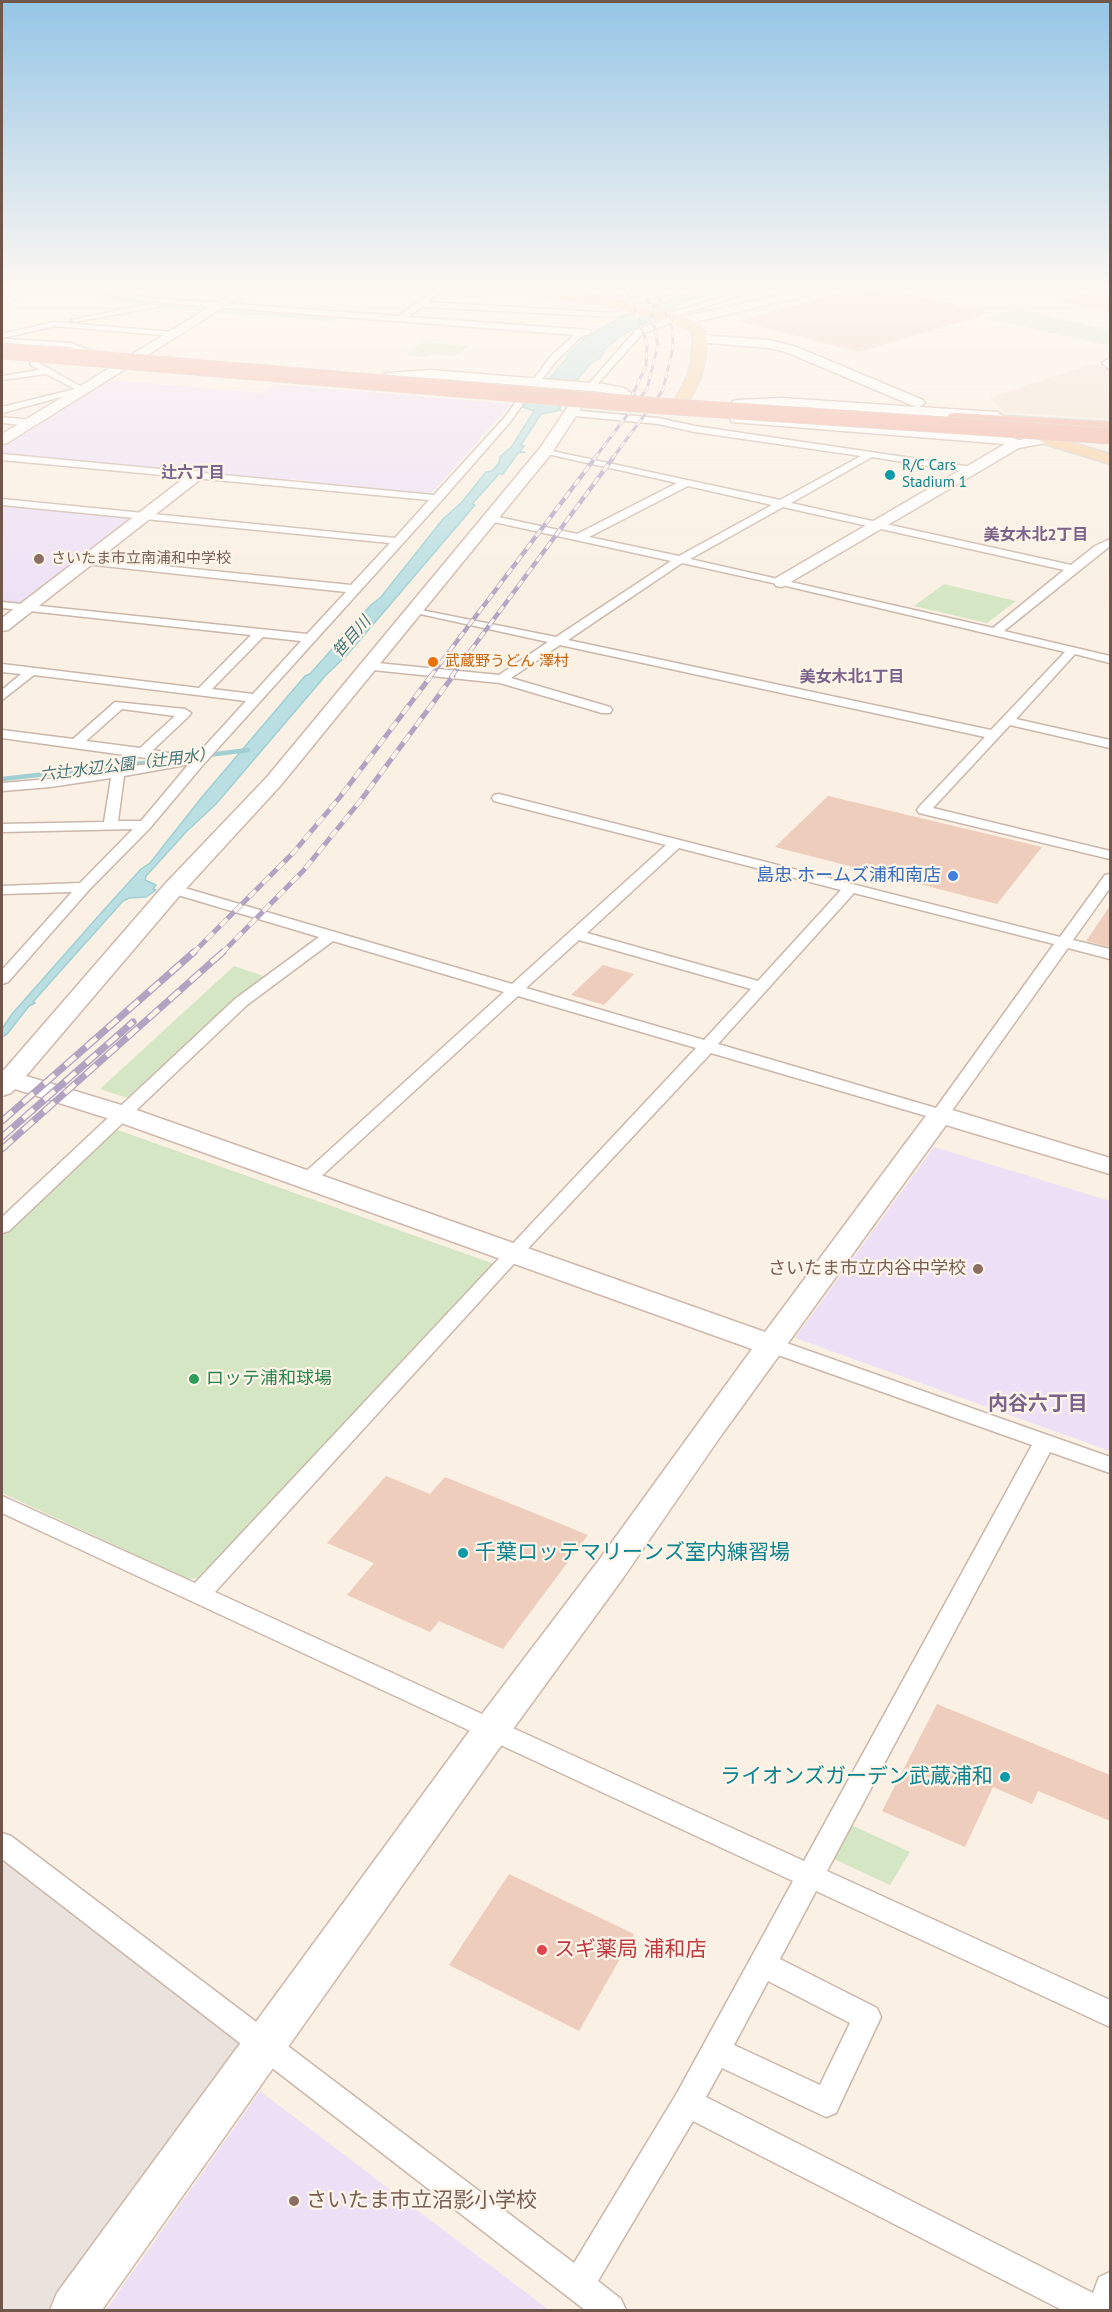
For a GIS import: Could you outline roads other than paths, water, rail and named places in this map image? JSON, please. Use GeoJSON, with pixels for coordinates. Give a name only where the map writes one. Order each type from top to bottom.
{"type":"FeatureCollection","features":[{"type":"Feature","properties":{"kind":"highway"},"geometry":{"type":"LineString","coordinates":[[549,395],[576,399],[624,400],[861,424],[1110,439]]}},
{"type":"Feature","properties":{"kind":"highway"},"geometry":{"type":"LineString","coordinates":[[551,395],[978,431],[1040,433],[1110,428]]}},
{"type":"Feature","properties":{"kind":"highway"},"geometry":{"type":"LineString","coordinates":[[590,395],[762,408],[1110,428]]}},
{"type":"Feature","properties":{"kind":"highway"},"geometry":{"type":"LineString","coordinates":[[674,405],[738,404],[1110,439]]}},
{"type":"Feature","properties":{"kind":"main road"},"geometry":{"type":"LineString","coordinates":[[674,405],[681,395]]}},
{"type":"Feature","properties":{"kind":"main road"},"geometry":{"type":"LineString","coordinates":[[1040,433],[1110,459]]}},
{"type":"Feature","properties":{"kind":"street"},"geometry":{"type":"LineString","coordinates":[[2,410],[63,395]]}},
{"type":"Feature","properties":{"kind":"street"},"geometry":{"type":"LineString","coordinates":[[2,440],[75,395]]}},
{"type":"Feature","properties":{"kind":"street"},"geometry":{"type":"LineString","coordinates":[[2,979],[84,887],[145,825],[196,762],[438,498],[528,395]]}},
{"type":"Feature","properties":{"kind":"street"},"geometry":{"type":"LineString","coordinates":[[580,395],[546,451],[273,782],[173,888],[5,1081],[122,1114],[1110,1465]]}},
{"type":"Feature","properties":{"kind":"street"},"geometry":{"type":"LineString","coordinates":[[885,395],[906,405]]}},
{"type":"Feature","properties":{"kind":"street"},"geometry":{"type":"LineString","coordinates":[[576,399],[695,429],[972,470]]}},
{"type":"Feature","properties":{"kind":"street"},"geometry":{"type":"LineString","coordinates":[[738,404],[782,402],[906,405],[951,413],[1110,428]]}},
{"type":"Feature","properties":{"kind":"street"},"geometry":{"type":"LineString","coordinates":[[674,405],[681,413],[691,415],[1009,440],[1014,443],[1009,448]]}},
{"type":"Feature","properties":{"kind":"street"},"geometry":{"type":"LineString","coordinates":[[2,420],[30,423]]}},
{"type":"Feature","properties":{"kind":"street"},"geometry":{"type":"LineString","coordinates":[[952,435],[978,431]]}},
{"type":"Feature","properties":{"kind":"street"},"geometry":{"type":"LineString","coordinates":[[782,582],[1009,448],[1029,441],[1040,433]]}},
{"type":"Feature","properties":{"kind":"street"},"geometry":{"type":"LineString","coordinates":[[546,451],[1073,569]]}},
{"type":"Feature","properties":{"kind":"street"},"geometry":{"type":"LineString","coordinates":[[501,679],[680,560],[871,454]]}},
{"type":"Feature","properties":{"kind":"street"},"geometry":{"type":"LineString","coordinates":[[2,457],[438,498]]}},
{"type":"Feature","properties":{"kind":"street"},"geometry":{"type":"LineString","coordinates":[[9,468],[23,459]]}},
{"type":"Feature","properties":{"kind":"street"},"geometry":{"type":"LineString","coordinates":[[2,626],[197,475]]}},
{"type":"Feature","properties":{"kind":"street"},"geometry":{"type":"LineString","coordinates":[[578,538],[686,483]]}},
{"type":"Feature","properties":{"kind":"street"},"geometry":{"type":"LineString","coordinates":[[2,502],[397,541]]}},
{"type":"Feature","properties":{"kind":"street"},"geometry":{"type":"LineString","coordinates":[[489,518],[782,582],[1110,659]]}},
{"type":"Feature","properties":{"kind":"street"},"geometry":{"type":"LineString","coordinates":[[994,632],[1110,542]]}},
{"type":"Feature","properties":{"kind":"street"},"geometry":{"type":"LineString","coordinates":[[85,561],[354,589]]}},
{"type":"Feature","properties":{"kind":"street"},"geometry":{"type":"LineString","coordinates":[[2,605],[310,638]]}},
{"type":"Feature","properties":{"kind":"street"},"geometry":{"type":"LineString","coordinates":[[415,610],[994,735]]}},
{"type":"Feature","properties":{"kind":"street"},"geometry":{"type":"LineString","coordinates":[[202,692],[260,633]]}},
{"type":"Feature","properties":{"kind":"street"},"geometry":{"type":"LineString","coordinates":[[1073,650],[924,810],[1110,855]]}},
{"type":"Feature","properties":{"kind":"street"},"geometry":{"type":"LineString","coordinates":[[367,666],[501,679],[606,710]]}},
{"type":"Feature","properties":{"kind":"street"},"geometry":{"type":"LineString","coordinates":[[2,668],[255,698]]}},
{"type":"Feature","properties":{"kind":"street"},"geometry":{"type":"LineString","coordinates":[[2,696],[31,672]]}},
{"type":"Feature","properties":{"kind":"street"},"geometry":{"type":"LineString","coordinates":[[161,710],[183,690]]}},
{"type":"Feature","properties":{"kind":"street"},"geometry":{"type":"LineString","coordinates":[[76,743],[119,705],[185,713],[143,752]]}},
{"type":"Feature","properties":{"kind":"street"},"geometry":{"type":"LineString","coordinates":[[1007,721],[1110,744]]}},
{"type":"Feature","properties":{"kind":"street"},"geometry":{"type":"LineString","coordinates":[[2,734],[143,752],[196,762]]}},
{"type":"Feature","properties":{"kind":"street"},"geometry":{"type":"LineString","coordinates":[[2,787],[50,783],[196,762]]}},
{"type":"Feature","properties":{"kind":"street"},"geometry":{"type":"LineString","coordinates":[[111,825],[118,772]]}},
{"type":"Feature","properties":{"kind":"street"},"geometry":{"type":"LineString","coordinates":[[499,798],[1110,954]]}},
{"type":"Feature","properties":{"kind":"street"},"geometry":{"type":"LineString","coordinates":[[2,828],[145,825]]}},
{"type":"Feature","properties":{"kind":"street"},"geometry":{"type":"LineString","coordinates":[[308,1179],[676,843]]}},
{"type":"Feature","properties":{"kind":"street"},"geometry":{"type":"LineString","coordinates":[[74,2310],[492,1729],[611,1569],[709,1429],[940,1115],[1110,878]]}},
{"type":"Feature","properties":{"kind":"street"},"geometry":{"type":"LineString","coordinates":[[2,890],[84,887]]}},
{"type":"Feature","properties":{"kind":"street"},"geometry":{"type":"LineString","coordinates":[[173,888],[1110,1166]]}},
{"type":"Feature","properties":{"kind":"street"},"geometry":{"type":"LineString","coordinates":[[198,1595],[514,1252],[708,1046],[851,888]]}},
{"type":"Feature","properties":{"kind":"street"},"geometry":{"type":"LineString","coordinates":[[575,934],[762,987]]}},
{"type":"Feature","properties":{"kind":"street"},"geometry":{"type":"LineString","coordinates":[[2,1227],[241,1002],[331,935]]}},
{"type":"Feature","properties":{"kind":"street"},"geometry":{"type":"LineString","coordinates":[[578,2286],[687,2103],[1045,1442]]}},
{"type":"Feature","properties":{"kind":"street"},"geometry":{"type":"LineString","coordinates":[[2,1504],[1110,2014]]}},
{"type":"Feature","properties":{"kind":"street"},"geometry":{"type":"LineString","coordinates":[[2,1844],[610,2310]]}},
{"type":"Feature","properties":{"kind":"street"},"geometry":{"type":"LineString","coordinates":[[716,2050],[826,2103],[867,2017],[762,1964]]}},
{"type":"Feature","properties":{"kind":"street"},"geometry":{"type":"LineString","coordinates":[[687,2103],[1094,2310]]}},
{"type":"Feature","properties":{"kind":"street"},"geometry":{"type":"LineString","coordinates":[[1103,2310],[1110,2288]]}},
{"type":"Feature","properties":{"kind":"water","name":"笹目川"},"geometry":{"type":"Polygon","coordinates":[[[534,395],[568,395],[559,409],[561,410],[541,414],[521,445],[524,446],[520,452],[525,452],[518,453],[503,474],[499,474],[472,504],[475,505],[347,655],[326,675],[216,804],[187,831],[146,876],[145,880],[156,885],[153,889],[156,890],[146,897],[129,898],[123,901],[33,1002],[35,1003],[29,1006],[7,1034],[2,1037],[2,1029],[12,1014],[141,869],[150,863],[202,797],[305,676],[310,674],[371,605],[381,597],[443,519],[461,503],[486,472],[492,471],[499,463],[500,457],[512,446],[534,411],[523,407],[534,395]]]}},
{"type":"Feature","properties":{"kind":"waterway","name":"六辻水辺公園（辻用水）"},"geometry":{"type":"LineString","coordinates":[[184,758],[248,750]]}},
{"type":"Feature","properties":{"kind":"waterway","name":"六辻水辺公園（辻用水）"},"geometry":{"type":"LineString","coordinates":[[2,779],[171,760]]}},
{"type":"Feature","properties":{"kind":"railway"},"geometry":{"type":"LineString","coordinates":[[629,402],[632,395]]}},
{"type":"Feature","properties":{"kind":"railway"},"geometry":{"type":"LineString","coordinates":[[594,459],[643,395]]}},
{"type":"Feature","properties":{"kind":"railway"},"geometry":{"type":"LineString","coordinates":[[612,459],[659,395]]}},
{"type":"Feature","properties":{"kind":"railway"},"geometry":{"type":"LineString","coordinates":[[430,677],[595,458]]}},
{"type":"Feature","properties":{"kind":"railway"},"geometry":{"type":"LineString","coordinates":[[451,677],[613,458]]}},
{"type":"Feature","properties":{"kind":"railway"},"geometry":{"type":"LineString","coordinates":[[194,952],[293,853],[340,797],[431,676]]}},
{"type":"Feature","properties":{"kind":"railway"},"geometry":{"type":"LineString","coordinates":[[223,952],[303,871],[361,800],[453,676]]}},
{"type":"Feature","properties":{"kind":"railway"},"geometry":{"type":"LineString","coordinates":[[2,1121],[194,952]]}},
{"type":"Feature","properties":{"kind":"railway"},"geometry":{"type":"LineString","coordinates":[[2,1149],[223,952]]}},
{"type":"Feature","properties":{"kind":"railway"},"geometry":{"type":"LineString","coordinates":[[2,1137],[133,1022]]}},
{"type":"Feature","properties":{"kind":"place","name":"R/C Cars Stadium 1"},"geometry":{"type":"Point","coordinates":[890,475]}},
{"type":"Feature","properties":{"kind":"place","name":"さいたま市立南浦和中学校"},"geometry":{"type":"Point","coordinates":[39,559]}},
{"type":"Feature","properties":{"kind":"place","name":"武蔵野うどん 澤村"},"geometry":{"type":"Point","coordinates":[433,662]}},
{"type":"Feature","properties":{"kind":"place","name":"島忠 ホームズ浦和南店"},"geometry":{"type":"Point","coordinates":[953,876]}},
{"type":"Feature","properties":{"kind":"place","name":"さいたま市立内谷中学校"},"geometry":{"type":"Point","coordinates":[978,1269]}},
{"type":"Feature","properties":{"kind":"place","name":"ロッテ浦和球場"},"geometry":{"type":"Point","coordinates":[194,1379]}},
{"type":"Feature","properties":{"kind":"place","name":"千葉ロッテマリーンズ室内練習場"},"geometry":{"type":"Point","coordinates":[463,1553]}},
{"type":"Feature","properties":{"kind":"place","name":"ライオンズガーデン武蔵浦和"},"geometry":{"type":"Point","coordinates":[1005,1777]}},
{"type":"Feature","properties":{"kind":"place","name":"スギ薬局 浦和店"},"geometry":{"type":"Point","coordinates":[542,1950]}},
{"type":"Feature","properties":{"kind":"place","name":"さいたま市立沼影小学校"},"geometry":{"type":"Point","coordinates":[294,2201]}},
{"type":"Feature","properties":{"kind":"district","name":"辻六丁目"},"geometry":{"type":"Point","coordinates":[193,473]}},
{"type":"Feature","properties":{"kind":"district","name":"美女木北2丁目"},"geometry":{"type":"Point","coordinates":[1036,535]}},
{"type":"Feature","properties":{"kind":"district","name":"美女木北1丁目"},"geometry":{"type":"Point","coordinates":[852,677]}},
{"type":"Feature","properties":{"kind":"district","name":"内谷六丁目"},"geometry":{"type":"Point","coordinates":[1038,1404]}}]}
